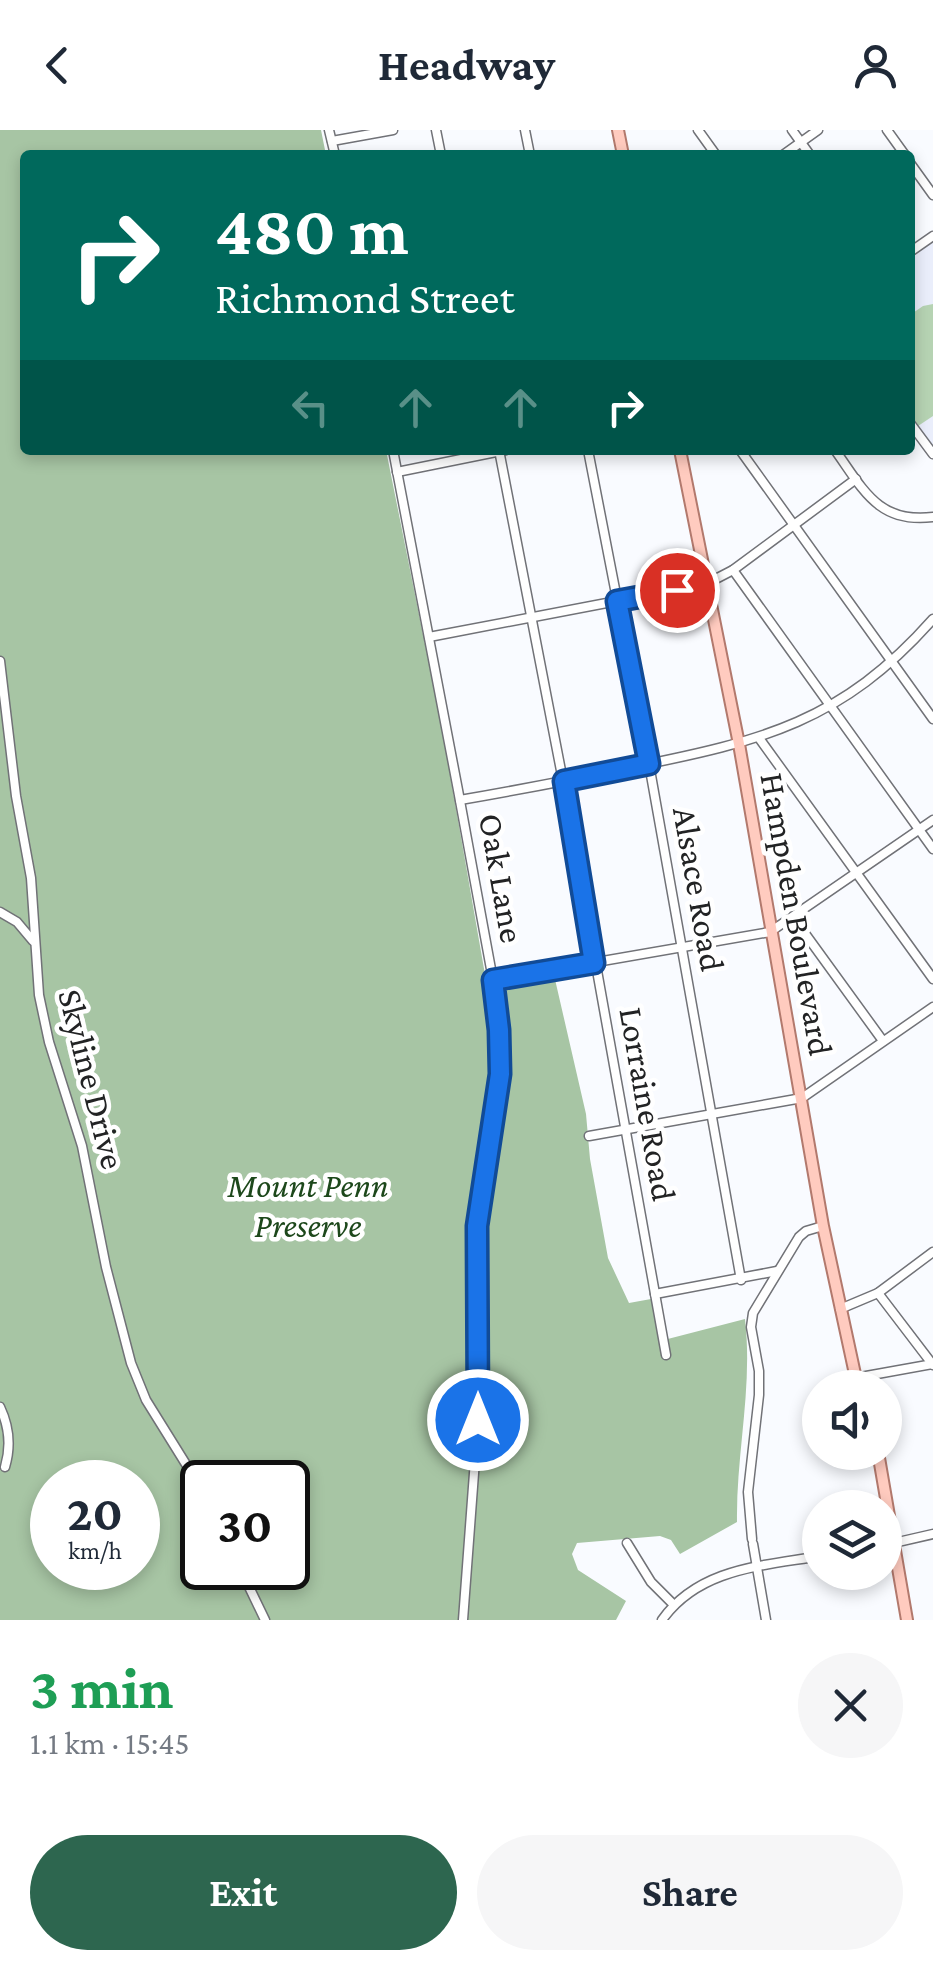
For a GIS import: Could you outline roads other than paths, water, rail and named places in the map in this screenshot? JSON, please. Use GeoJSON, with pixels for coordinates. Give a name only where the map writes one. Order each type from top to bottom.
{"type":"FeatureCollection","features":[{"type":"Feature","properties":{"kind":"main road","name":"Hampden Boulevard"},"geometry":{"type":"LineString","coordinates":[[681,455],[739,744],[823,1226],[853,1370]]}},
{"type":"Feature","properties":{"kind":"main road"},"geometry":{"type":"LineString","coordinates":[[900,1590],[907,1620]]}},
{"type":"Feature","properties":{"kind":"street"},"geometry":{"type":"LineString","coordinates":[[329,130],[333,150]]}},
{"type":"Feature","properties":{"kind":"street"},"geometry":{"type":"LineString","coordinates":[[332,141],[392,130]]}},
{"type":"Feature","properties":{"kind":"street"},"geometry":{"type":"LineString","coordinates":[[792,130],[807,150]]}},
{"type":"Feature","properties":{"kind":"street"},"geometry":{"type":"LineString","coordinates":[[790,150],[818,130]]}},
{"type":"Feature","properties":{"kind":"street"},"geometry":{"type":"LineString","coordinates":[[915,169],[933,195]]}},
{"type":"Feature","properties":{"kind":"street"},"geometry":{"type":"LineString","coordinates":[[915,430],[933,454]]}},
{"type":"Feature","properties":{"kind":"street","name":"Oak Lane"},"geometry":{"type":"LineString","coordinates":[[393,455],[460,800],[499,1030],[500,1074],[477,1226],[478,1420],[463,1620]]}},
{"type":"Feature","properties":{"kind":"street"},"geometry":{"type":"LineString","coordinates":[[397,472],[481,455]]}},
{"type":"Feature","properties":{"kind":"street","name":"Lorraine Road"},"geometry":{"type":"LineString","coordinates":[[502,455],[666,1355]]}},
{"type":"Feature","properties":{"kind":"street","name":"Alsace Road"},"geometry":{"type":"LineString","coordinates":[[589,455],[649,764],[741,1280]]}},
{"type":"Feature","properties":{"kind":"street"},"geometry":{"type":"LineString","coordinates":[[744,455],[933,718]]}},
{"type":"Feature","properties":{"kind":"street"},"geometry":{"type":"LineString","coordinates":[[839,455],[876,504],[889,513],[908,519],[933,517]]}},
{"type":"Feature","properties":{"kind":"street"},"geometry":{"type":"LineString","coordinates":[[429,637],[706,584],[733,570],[856,479]]}},
{"type":"Feature","properties":{"kind":"street"},"geometry":{"type":"LineString","coordinates":[[733,570],[933,848]]}},
{"type":"Feature","properties":{"kind":"street"},"geometry":{"type":"LineString","coordinates":[[460,800],[649,764],[780,731],[830,706],[892,662],[933,619]]}},
{"type":"Feature","properties":{"kind":"street","name":"Skyline Drive"},"geometry":{"type":"LineString","coordinates":[[0,661],[49,1042],[86,1162],[106,1267],[131,1363],[146,1400],[183,1460]]}},
{"type":"Feature","properties":{"kind":"street"},"geometry":{"type":"LineString","coordinates":[[759,738],[933,980]]}},
{"type":"Feature","properties":{"kind":"street"},"geometry":{"type":"LineString","coordinates":[[493,980],[770,932],[933,820]]}},
{"type":"Feature","properties":{"kind":"street"},"geometry":{"type":"LineString","coordinates":[[12,918],[33,906]]}},
{"type":"Feature","properties":{"kind":"street"},"geometry":{"type":"LineString","coordinates":[[0,912],[12,918],[36,945]]}},
{"type":"Feature","properties":{"kind":"street"},"geometry":{"type":"LineString","coordinates":[[793,917],[883,1041]]}},
{"type":"Feature","properties":{"kind":"street"},"geometry":{"type":"LineString","coordinates":[[588,1136],[802,1098],[933,1007]]}},
{"type":"Feature","properties":{"kind":"street"},"geometry":{"type":"LineString","coordinates":[[766,1620],[752,1542],[748,1492],[759,1383],[750,1327],[753,1313],[799,1237],[823,1226]]}},
{"type":"Feature","properties":{"kind":"street"},"geometry":{"type":"LineString","coordinates":[[839,1309],[878,1292],[933,1252]]}},
{"type":"Feature","properties":{"kind":"street"},"geometry":{"type":"LineString","coordinates":[[655,1294],[777,1272]]}},
{"type":"Feature","properties":{"kind":"street"},"geometry":{"type":"LineString","coordinates":[[878,1292],[933,1364],[902,1372]]}},
{"type":"Feature","properties":{"kind":"street"},"geometry":{"type":"LineString","coordinates":[[0,1407],[6,1420],[9,1452],[4,1467]]}},
{"type":"Feature","properties":{"kind":"street"},"geometry":{"type":"LineString","coordinates":[[902,1541],[933,1534]]}},
{"type":"Feature","properties":{"kind":"street"},"geometry":{"type":"LineString","coordinates":[[627,1542],[651,1582],[674,1605]]}},
{"type":"Feature","properties":{"kind":"street"},"geometry":{"type":"LineString","coordinates":[[662,1620],[674,1605],[713,1578],[802,1559]]}},
{"type":"Feature","properties":{"kind":"street"},"geometry":{"type":"LineString","coordinates":[[251,1590],[265,1620]]}},
{"type":"Feature","properties":{"kind":"park label","name":"Mount Penn Preserve"},"geometry":{"type":"Point","coordinates":[308,1205]}}]}
